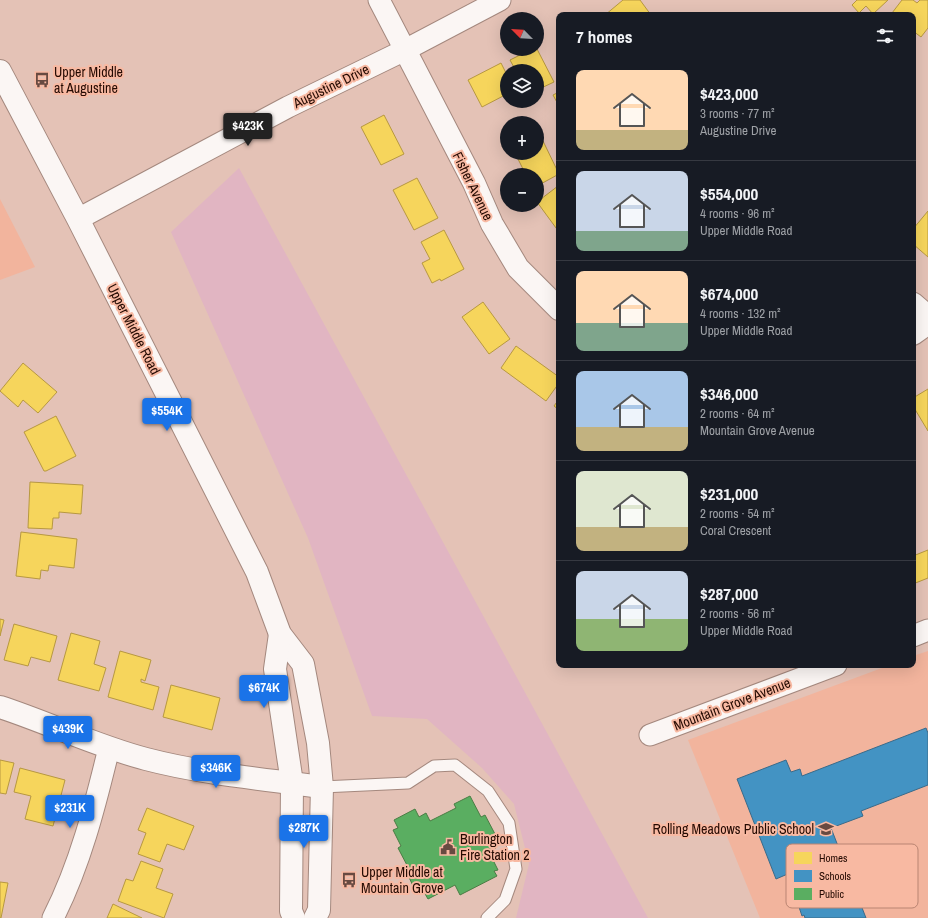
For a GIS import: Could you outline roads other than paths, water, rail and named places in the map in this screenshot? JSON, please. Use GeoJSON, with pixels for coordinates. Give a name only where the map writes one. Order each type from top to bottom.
{"type":"FeatureCollection","features":[{"type":"Feature","properties":{"kind":"main road","name":"Fisher Avenue"},"geometry":{"type":"LineString","coordinates":[[405,50],[474,183],[492,224],[518,268],[556,306]]}},
{"type":"Feature","properties":{"kind":"main road","name":"Upper Middle Road"},"geometry":{"type":"LineString","coordinates":[[0,71],[78,219],[257,572],[280,634],[303,664],[318,743],[322,787],[319,910],[314,918]]}},
{"type":"Feature","properties":{"kind":"main road"},"geometry":{"type":"LineString","coordinates":[[916,332],[928,323]]}},
{"type":"Feature","properties":{"kind":"main road","name":"Upper Middle Road"},"geometry":{"type":"LineString","coordinates":[[280,634],[275,669],[292,783],[291,910],[294,918]]}},
{"type":"Feature","properties":{"kind":"main road"},"geometry":{"type":"LineString","coordinates":[[0,707],[109,748],[146,759],[194,769],[322,787]]}},
{"type":"Feature","properties":{"kind":"street"},"geometry":{"type":"LineString","coordinates":[[379,0],[405,50]]}},
{"type":"Feature","properties":{"kind":"street","name":"Augustine Drive"},"geometry":{"type":"LineString","coordinates":[[78,219],[288,107],[405,50],[500,0]]}},
{"type":"Feature","properties":{"kind":"street"},"geometry":{"type":"LineString","coordinates":[[916,306],[928,316]]}},
{"type":"Feature","properties":{"kind":"street"},"geometry":{"type":"LineString","coordinates":[[916,635],[928,630]]}},
{"type":"Feature","properties":{"kind":"street","name":"Mountain Grove Avenue"},"geometry":{"type":"LineString","coordinates":[[650,735],[828,668]]}},
{"type":"Feature","properties":{"kind":"street"},"geometry":{"type":"LineString","coordinates":[[53,918],[74,872],[96,802],[109,748]]}},
{"type":"Feature","properties":{"kind":"lane"},"geometry":{"type":"LineString","coordinates":[[322,787],[408,783],[434,766],[455,765],[488,791],[509,823],[516,869],[505,900],[487,918]]}},
{"type":"Feature","properties":{"kind":"place","name":"Upper Middle at Augustine"},"geometry":{"type":"Point","coordinates":[42,80]}},
{"type":"Feature","properties":{"kind":"place","name":"Rolling Meadows Public School"},"geometry":{"type":"Point","coordinates":[826,829]}},
{"type":"Feature","properties":{"kind":"place","name":"Burlington Fire Station 2"},"geometry":{"type":"Point","coordinates":[448,847]}},
{"type":"Feature","properties":{"kind":"place","name":"Upper Middle at Mountain Grove"},"geometry":{"type":"Point","coordinates":[349,880]}}]}
